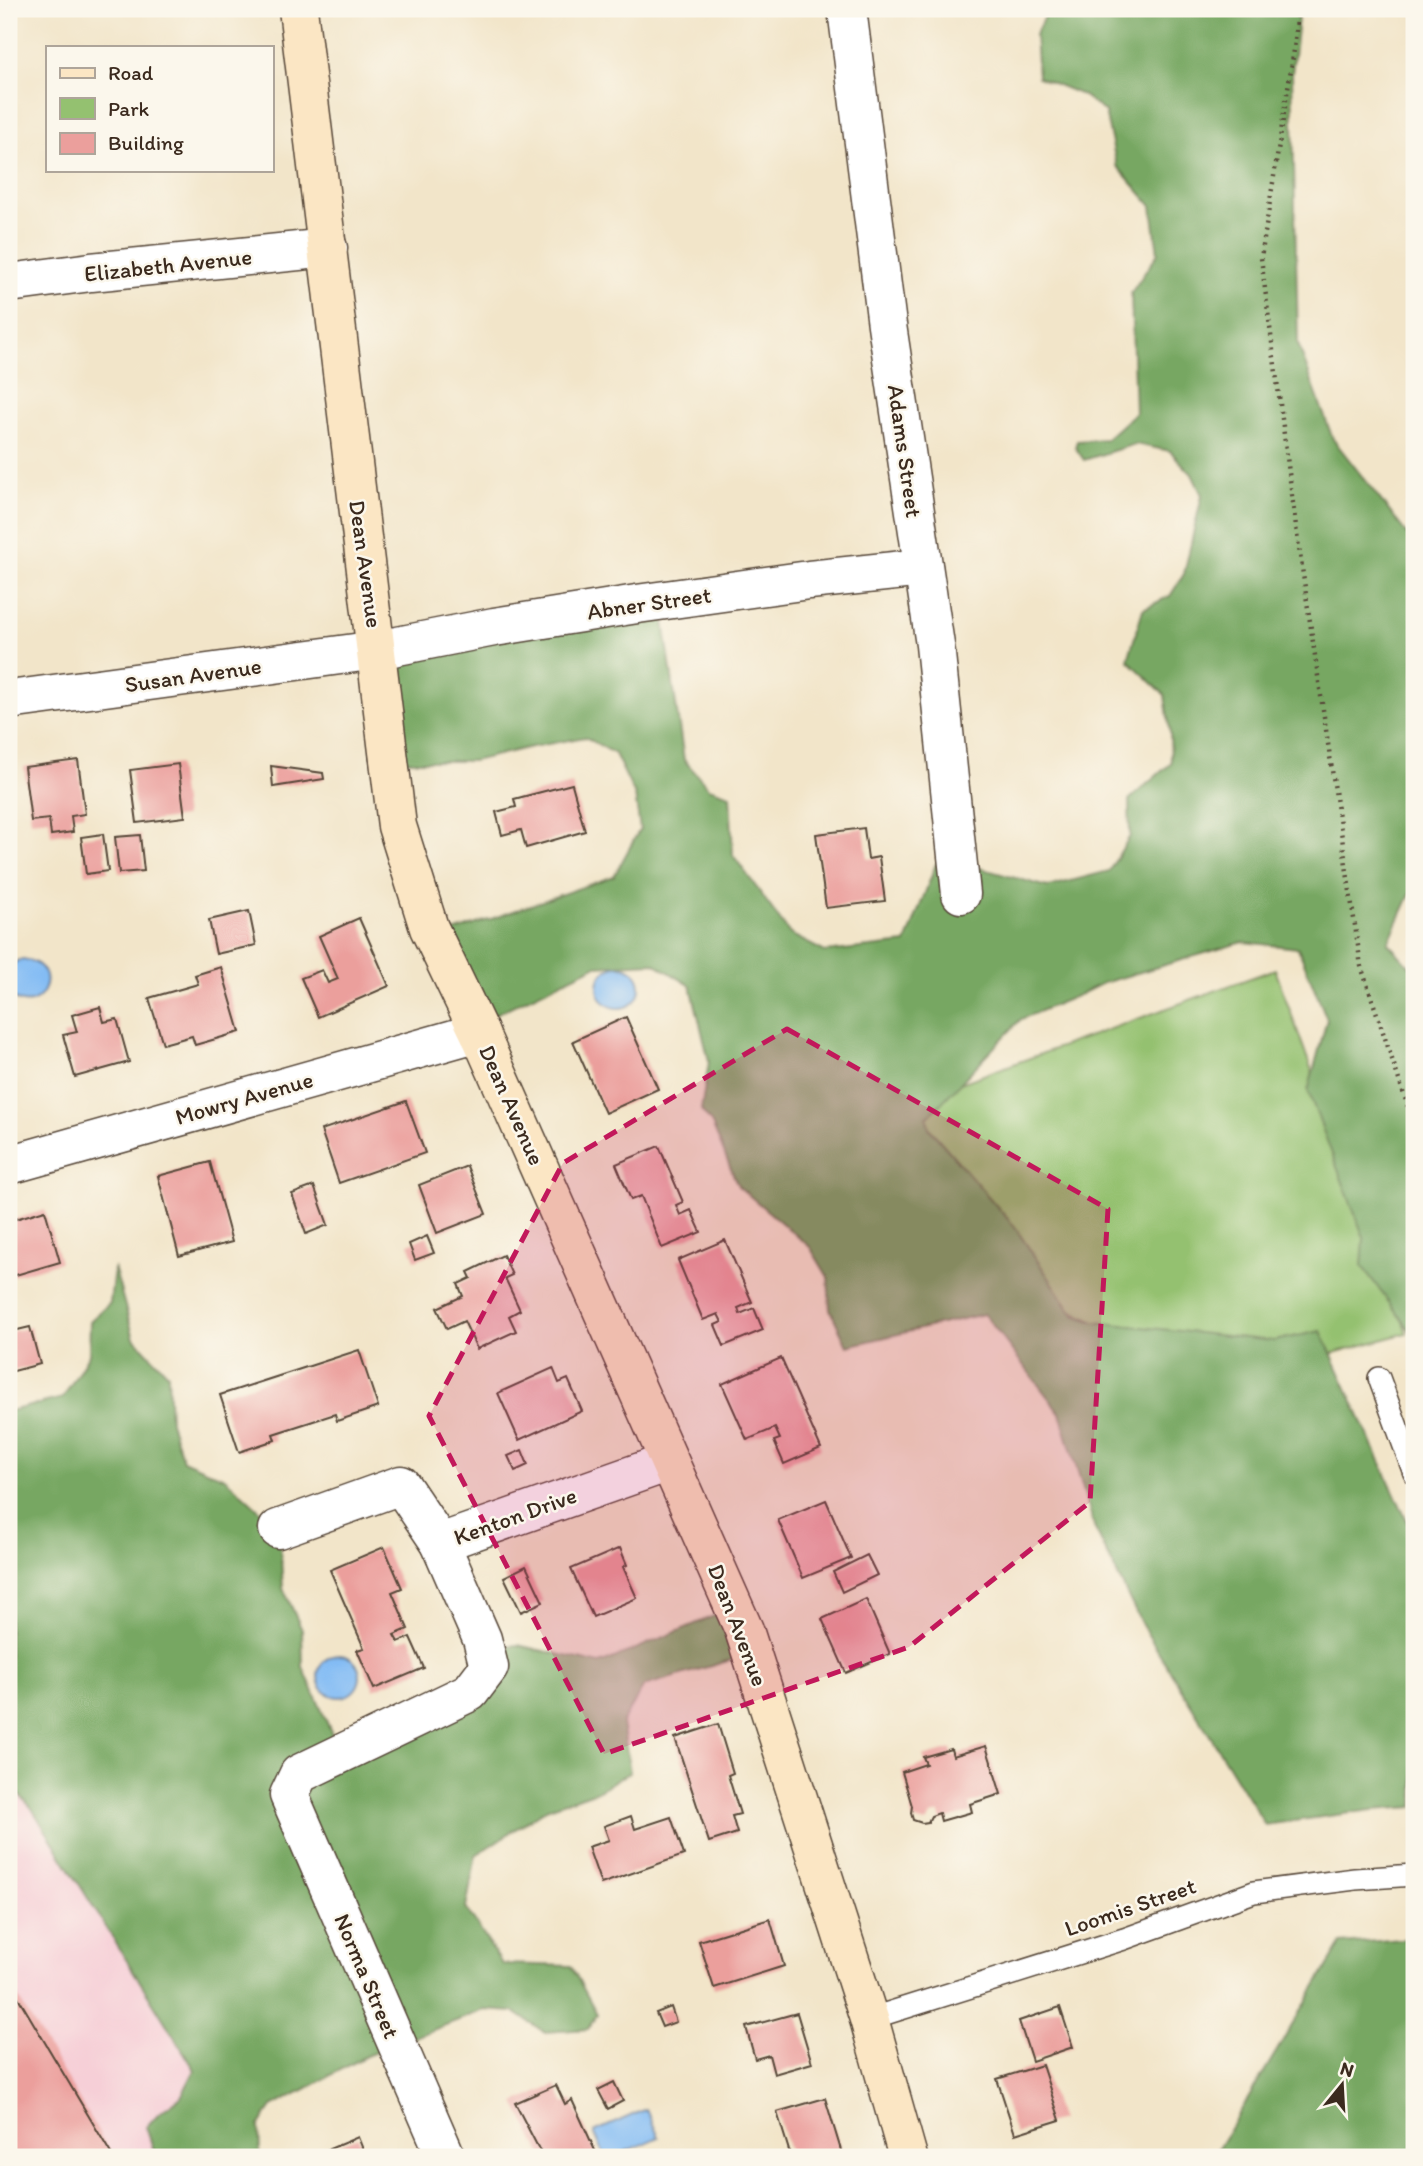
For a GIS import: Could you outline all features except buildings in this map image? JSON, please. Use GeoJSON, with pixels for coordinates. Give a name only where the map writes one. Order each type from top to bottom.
{"type":"FeatureCollection","features":[{"type":"Feature","properties":{"kind":"street","name":"Dean Avenue"},"geometry":{"type":"LineString","coordinates":[[298,9],[397,826],[429,928],[480,1032],[744,1630],[869,2019],[908,2157]]}},
{"type":"Feature","properties":{"kind":"street","name":"Adams Street"},"geometry":{"type":"LineString","coordinates":[[846,9],[887,325],[935,645],[961,894]]}},
{"type":"Feature","properties":{"kind":"street","name":"Elizabeth Avenue"},"geometry":{"type":"LineString","coordinates":[[9,283],[328,248]]}},
{"type":"Feature","properties":{"kind":"street","name":"Abner Street"},"geometry":{"type":"LineString","coordinates":[[377,650],[494,627],[624,606],[809,580],[922,568]]}},
{"type":"Feature","properties":{"kind":"street","name":"Susan Avenue"},"geometry":{"type":"LineString","coordinates":[[9,700],[377,650]]}},
{"type":"Feature","properties":{"kind":"street","name":"Mowry Avenue"},"geometry":{"type":"LineString","coordinates":[[9,1165],[480,1032]]}},
{"type":"Feature","properties":{"kind":"street","name":"Kenton Drive"},"geometry":{"type":"LineString","coordinates":[[289,1795],[299,1774],[470,1692],[489,1667],[482,1639],[440,1543],[669,1462]]}},
{"type":"Feature","properties":{"kind":"street"},"geometry":{"type":"LineString","coordinates":[[278,1529],[401,1485],[440,1543]]}},
{"type":"Feature","properties":{"kind":"street","name":"Norma Street"},"geometry":{"type":"LineString","coordinates":[[289,1795],[446,2157]]}},
{"type":"Feature","properties":{"kind":"lane"},"geometry":{"type":"LineString","coordinates":[[1379,1378],[1414,1473]]}},
{"type":"Feature","properties":{"kind":"lane","name":"Loomis Street"},"geometry":{"type":"LineString","coordinates":[[869,2019],[1124,1939],[1254,1892],[1355,1879],[1414,1875]]}},
{"type":"Feature","properties":{"kind":"path"},"geometry":{"type":"LineString","coordinates":[[1298,9],[1261,258],[1297,534],[1361,966],[1414,1125]]}},
{"type":"Feature","properties":{"kind":"highlighted area"},"geometry":{"type":"Polygon","coordinates":[[[787,1029],[1108,1209],[1090,1502],[909,1647],[604,1754],[429,1416],[563,1163],[787,1029]]]}},
{"type":"Feature","properties":{"kind":"shaded area"},"geometry":{"type":"Polygon","coordinates":[[[9,1784],[31,1807],[195,2070],[181,2097],[146,2127],[156,2157],[9,2157],[9,1784]]]}},
{"type":"Feature","properties":{"kind":"green space"},"geometry":{"type":"Polygon","coordinates":[[[1048,9],[1299,9],[1292,74],[1298,344],[1333,439],[1414,543],[1414,886],[1388,943],[1414,971],[1414,1336],[1362,1266],[1364,1238],[1308,1091],[1327,1019],[1298,948],[1243,942],[1103,983],[1021,1019],[927,1118],[929,1128],[1014,1226],[1074,1315],[1094,1322],[1274,1341],[1321,1331],[1414,1536],[1414,1807],[1265,1825],[1142,1625],[1095,1529],[1060,1413],[984,1314],[847,1346],[830,1309],[828,1277],[810,1247],[738,1186],[712,1124],[701,1110],[709,1061],[691,986],[654,963],[595,966],[483,1020],[445,935],[614,876],[640,829],[635,795],[615,754],[585,737],[473,761],[395,761],[385,642],[663,615],[684,760],[709,788],[730,795],[733,855],[790,934],[825,952],[906,943],[936,864],[955,861],[1048,887],[1109,871],[1130,836],[1129,800],[1171,763],[1165,695],[1128,660],[1143,609],[1170,596],[1184,574],[1202,495],[1192,474],[1170,451],[1135,444],[1084,460],[1075,447],[1077,441],[1106,439],[1135,413],[1131,293],[1158,253],[1152,206],[1117,166],[1105,112],[1082,95],[1038,77],[1035,35],[1048,9]]]}},
{"type":"Feature","properties":{"kind":"green space"},"geometry":{"type":"Polygon","coordinates":[[[1275,969],[1407,1333],[1308,1360],[1131,1340],[1052,1301],[970,1214],[914,1100],[1275,969]]]}},
{"type":"Feature","properties":{"kind":"green space"},"geometry":{"type":"Polygon","coordinates":[[[114,1267],[134,1338],[168,1374],[170,1422],[183,1460],[225,1478],[279,1528],[283,1588],[302,1630],[303,1667],[341,1755],[484,1689],[482,1647],[518,1645],[600,1664],[735,1607],[751,1654],[644,1686],[622,1723],[630,1772],[597,1791],[546,1809],[476,1855],[466,1908],[502,1964],[571,1966],[597,2014],[588,2029],[544,2032],[515,2012],[484,2010],[366,2056],[272,2107],[259,2126],[260,2157],[156,2157],[146,2127],[181,2097],[195,2070],[31,1807],[9,1784],[9,1411],[63,1398],[89,1354],[90,1321],[110,1303],[114,1267]]]}},
{"type":"Feature","properties":{"kind":"green space"},"geometry":{"type":"Polygon","coordinates":[[[1414,1938],[1414,2157],[1213,2157],[1341,1944],[1414,1938]]]}},
{"type":"Feature","properties":{"kind":"water"},"geometry":{"type":"Polygon","coordinates":[[[23,959],[37,964],[44,972],[46,981],[38,998],[30,1002],[20,1001],[9,994],[9,968],[23,959]]]}},
{"type":"Feature","properties":{"kind":"water"},"geometry":{"type":"Polygon","coordinates":[[[619,966],[634,972],[640,987],[634,1002],[619,1008],[604,1002],[598,987],[604,972],[619,966]]]}},
{"type":"Feature","properties":{"kind":"water"},"geometry":{"type":"Polygon","coordinates":[[[339,1655],[354,1661],[360,1676],[354,1691],[339,1697],[324,1691],[318,1676],[324,1661],[339,1655]]]}},
{"type":"Feature","properties":{"kind":"water"},"geometry":{"type":"Polygon","coordinates":[[[646,2109],[659,2137],[613,2157],[605,2157],[594,2132],[646,2109]]]}}]}
